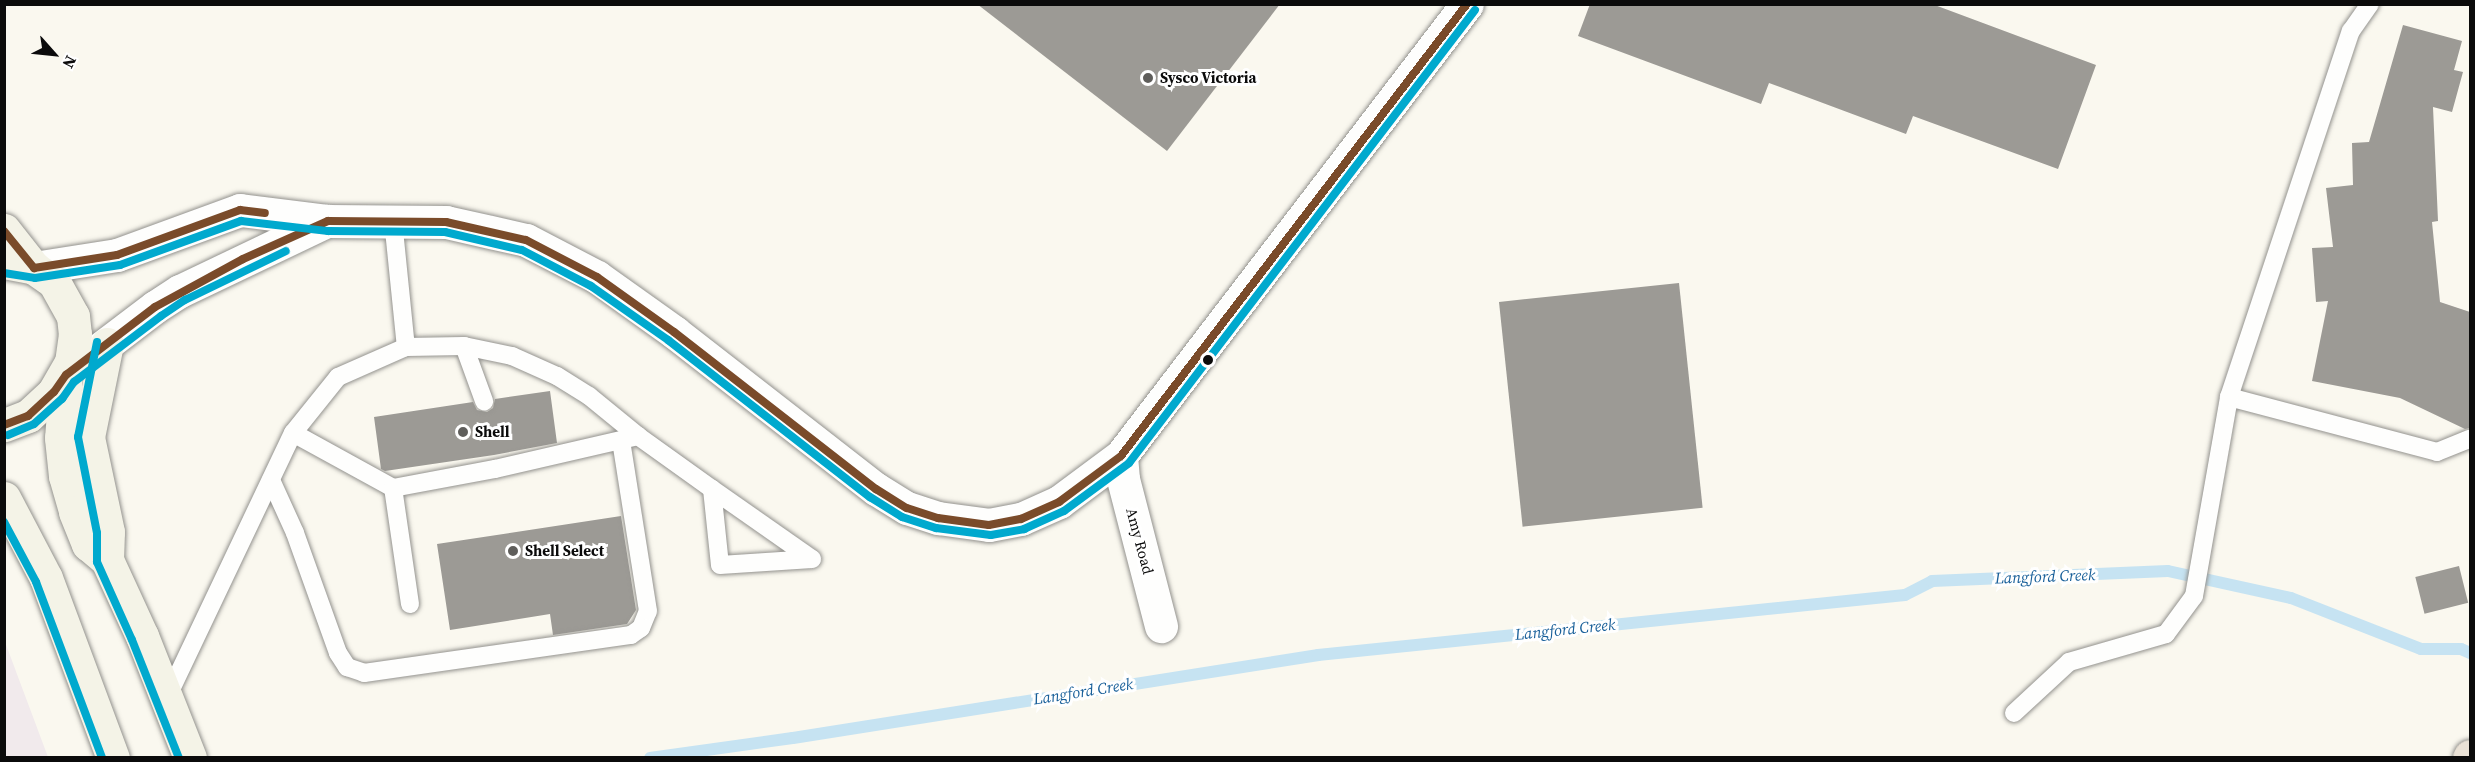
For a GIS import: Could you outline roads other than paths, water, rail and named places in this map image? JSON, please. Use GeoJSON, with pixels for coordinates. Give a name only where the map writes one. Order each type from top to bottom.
{"type":"FeatureCollection","features":[{"type":"Feature","properties":{"kind":"main road"},"geometry":{"type":"LineString","coordinates":[[4,230],[19,265],[54,282],[73,316],[74,345],[66,375],[61,438],[65,476],[75,512],[88,544],[107,560],[142,636],[190,758]]}},
{"type":"Feature","properties":{"kind":"main road"},"geometry":{"type":"LineString","coordinates":[[107,344],[88,437],[108,532],[107,560]]}},
{"type":"Feature","properties":{"kind":"main road"},"geometry":{"type":"LineString","coordinates":[[4,425],[28,416],[54,392],[66,375]]}},
{"type":"Feature","properties":{"kind":"main road"},"geometry":{"type":"LineString","coordinates":[[4,498],[46,578],[113,758]]}},
{"type":"Feature","properties":{"kind":"street"},"geometry":{"type":"LineString","coordinates":[[19,265],[117,255],[240,210],[328,221],[446,222],[526,240],[597,277],[683,339],[876,489],[907,508],[938,519],[989,525],[1021,519],[1059,502],[1121,456],[1467,4]]}},
{"type":"Feature","properties":{"kind":"street"},"geometry":{"type":"LineString","coordinates":[[66,375],[180,291],[328,221]]}},
{"type":"Feature","properties":{"kind":"street","name":"Amy Road"},"geometry":{"type":"LineString","coordinates":[[1121,456],[1123,479],[1161,626]]}},
{"type":"Feature","properties":{"kind":"lane"},"geometry":{"type":"LineString","coordinates":[[2014,713],[2068,662],[2166,634],[2194,596],[2229,398],[2351,31],[2370,4]]}},
{"type":"Feature","properties":{"kind":"lane"},"geometry":{"type":"LineString","coordinates":[[393,220],[406,347]]}},
{"type":"Feature","properties":{"kind":"lane"},"geometry":{"type":"LineString","coordinates":[[464,346],[484,401]]}},
{"type":"Feature","properties":{"kind":"lane"},"geometry":{"type":"LineString","coordinates":[[167,698],[293,433],[338,377],[406,347],[464,346],[512,356],[557,376],[589,396],[629,438],[712,489],[812,559],[720,565],[712,489]]}},
{"type":"Feature","properties":{"kind":"lane"},"geometry":{"type":"LineString","coordinates":[[2229,398],[2437,452],[2470,439]]}},
{"type":"Feature","properties":{"kind":"lane"},"geometry":{"type":"LineString","coordinates":[[293,433],[393,488],[495,462],[629,438]]}},
{"type":"Feature","properties":{"kind":"lane"},"geometry":{"type":"LineString","coordinates":[[271,480],[295,533],[338,653],[347,667],[364,673],[631,635],[641,628],[648,611],[629,438]]}},
{"type":"Feature","properties":{"kind":"lane"},"geometry":{"type":"LineString","coordinates":[[393,488],[410,604]]}},
{"type":"Feature","properties":{"kind":"waterway","name":"Langford Creek"},"geometry":{"type":"LineString","coordinates":[[650,758],[793,738],[1318,655],[1905,595],[1932,581],[2168,571],[2291,598],[2421,649],[2461,649],[2470,653]]}},
{"type":"Feature","properties":{"kind":"place","name":"Sysco Victoria"},"geometry":{"type":"Point","coordinates":[1148,78]}},
{"type":"Feature","properties":{"kind":"place","name":"Shell"},"geometry":{"type":"Point","coordinates":[463,432]}},
{"type":"Feature","properties":{"kind":"place","name":"Shell Select"},"geometry":{"type":"Point","coordinates":[513,551]}}]}
